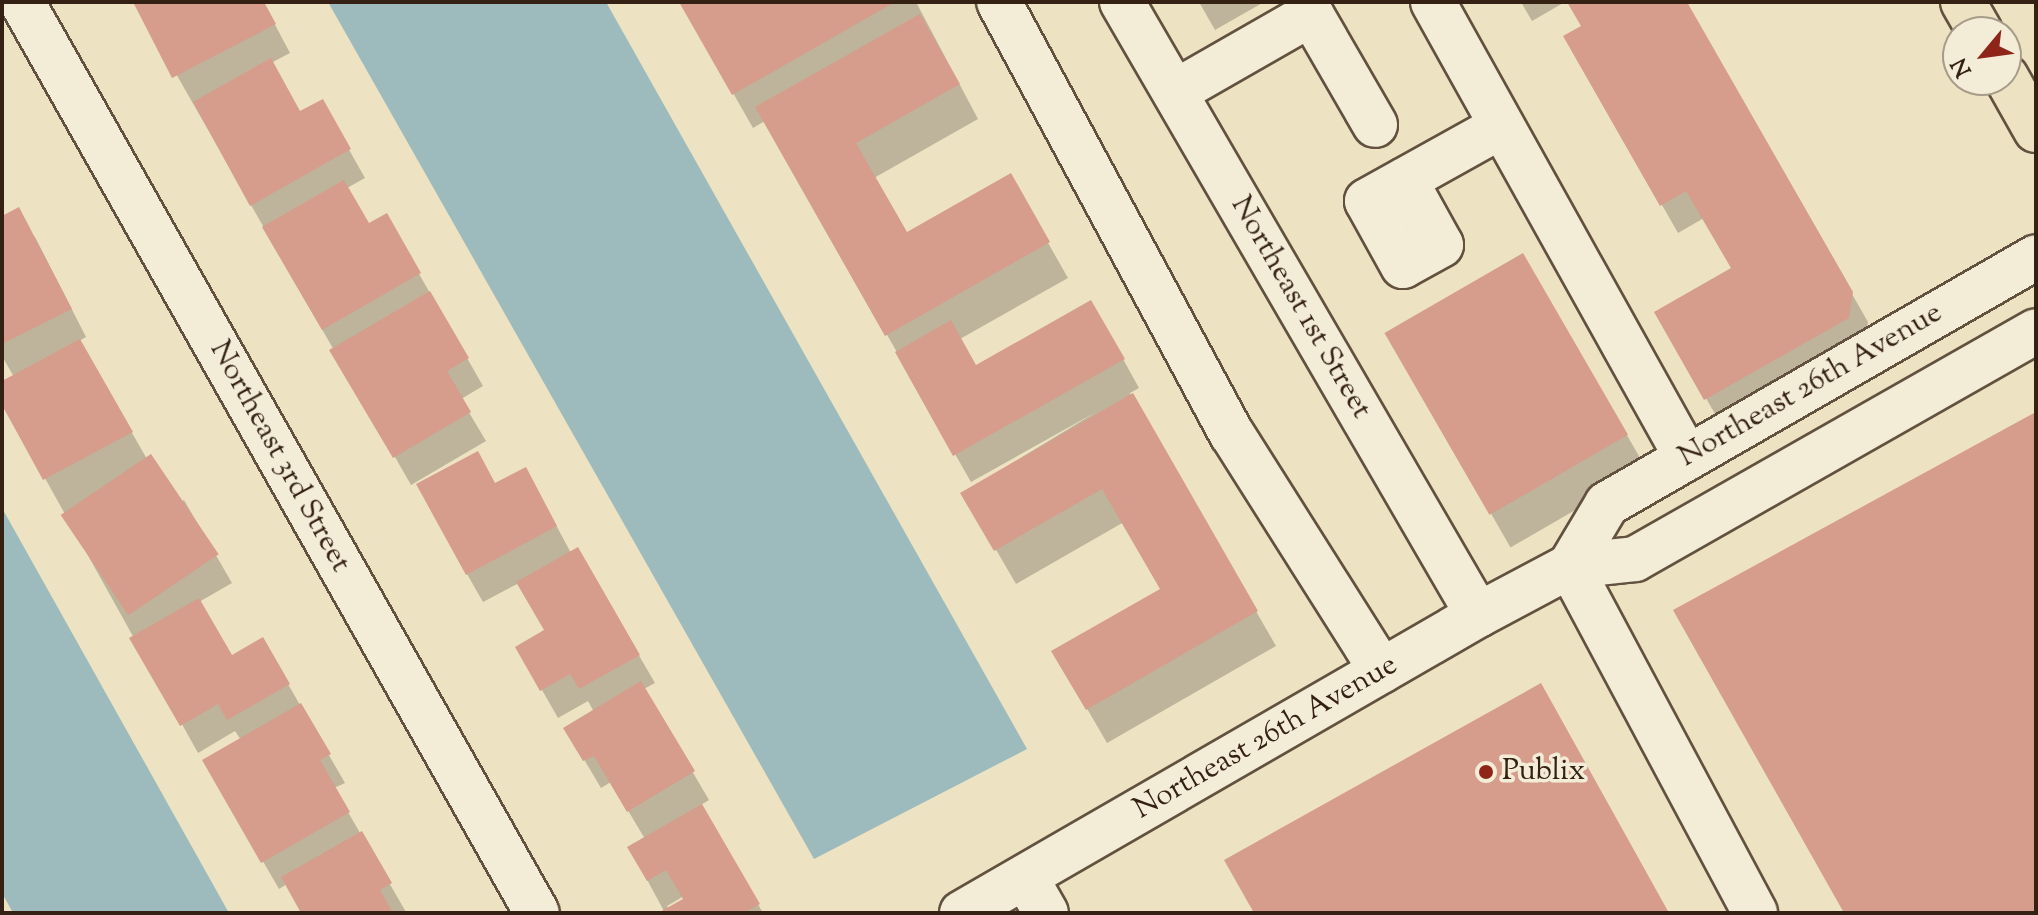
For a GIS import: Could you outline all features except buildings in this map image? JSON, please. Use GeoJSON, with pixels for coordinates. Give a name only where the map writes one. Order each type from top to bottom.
{"type":"FeatureCollection","features":[{"type":"Feature","properties":{"kind":"main road"},"geometry":{"type":"LineString","coordinates":[[2017,96],[2036,130]]}},
{"type":"Feature","properties":{"kind":"street","name":"Northeast 3rd Street"},"geometry":{"type":"LineString","coordinates":[[22,2],[537,913]]}},
{"type":"Feature","properties":{"kind":"street"},"geometry":{"type":"LineString","coordinates":[[999,2],[1232,434],[1382,671]]}},
{"type":"Feature","properties":{"kind":"street","name":"Northeast 1st Street"},"geometry":{"type":"LineString","coordinates":[[1122,2],[1478,615]]}},
{"type":"Feature","properties":{"kind":"street"},"geometry":{"type":"LineString","coordinates":[[1433,2],[1687,458]]}},
{"type":"Feature","properties":{"kind":"street"},"geometry":{"type":"LineString","coordinates":[[1175,92],[1311,14],[1375,125]]}},
{"type":"Feature","properties":{"kind":"street"},"geometry":{"type":"LineString","coordinates":[[1405,180],[1502,126]]}},
{"type":"Feature","properties":{"kind":"street","name":"Northeast 26th Avenue"},"geometry":{"type":"LineString","coordinates":[[1570,566],[1607,504],[2036,257]]}},
{"type":"Feature","properties":{"kind":"street","name":"Northeast 26th Avenue"},"geometry":{"type":"LineString","coordinates":[[962,913],[1036,895],[1382,671],[1478,615],[1570,566],[1635,559],[2036,331]]}},
{"type":"Feature","properties":{"kind":"street"},"geometry":{"type":"LineString","coordinates":[[1570,566],[1755,913]]}},
{"type":"Feature","properties":{"kind":"water"},"geometry":{"type":"Polygon","coordinates":[[[328,2],[606,2],[1027,749],[814,859],[328,2]]]}},
{"type":"Feature","properties":{"kind":"water"},"geometry":{"type":"Polygon","coordinates":[[[2,508],[229,913],[13,913],[2,893],[2,508]]]}},
{"type":"Feature","properties":{"kind":"place","name":"Publix"},"geometry":{"type":"Point","coordinates":[1486,772]}}]}
